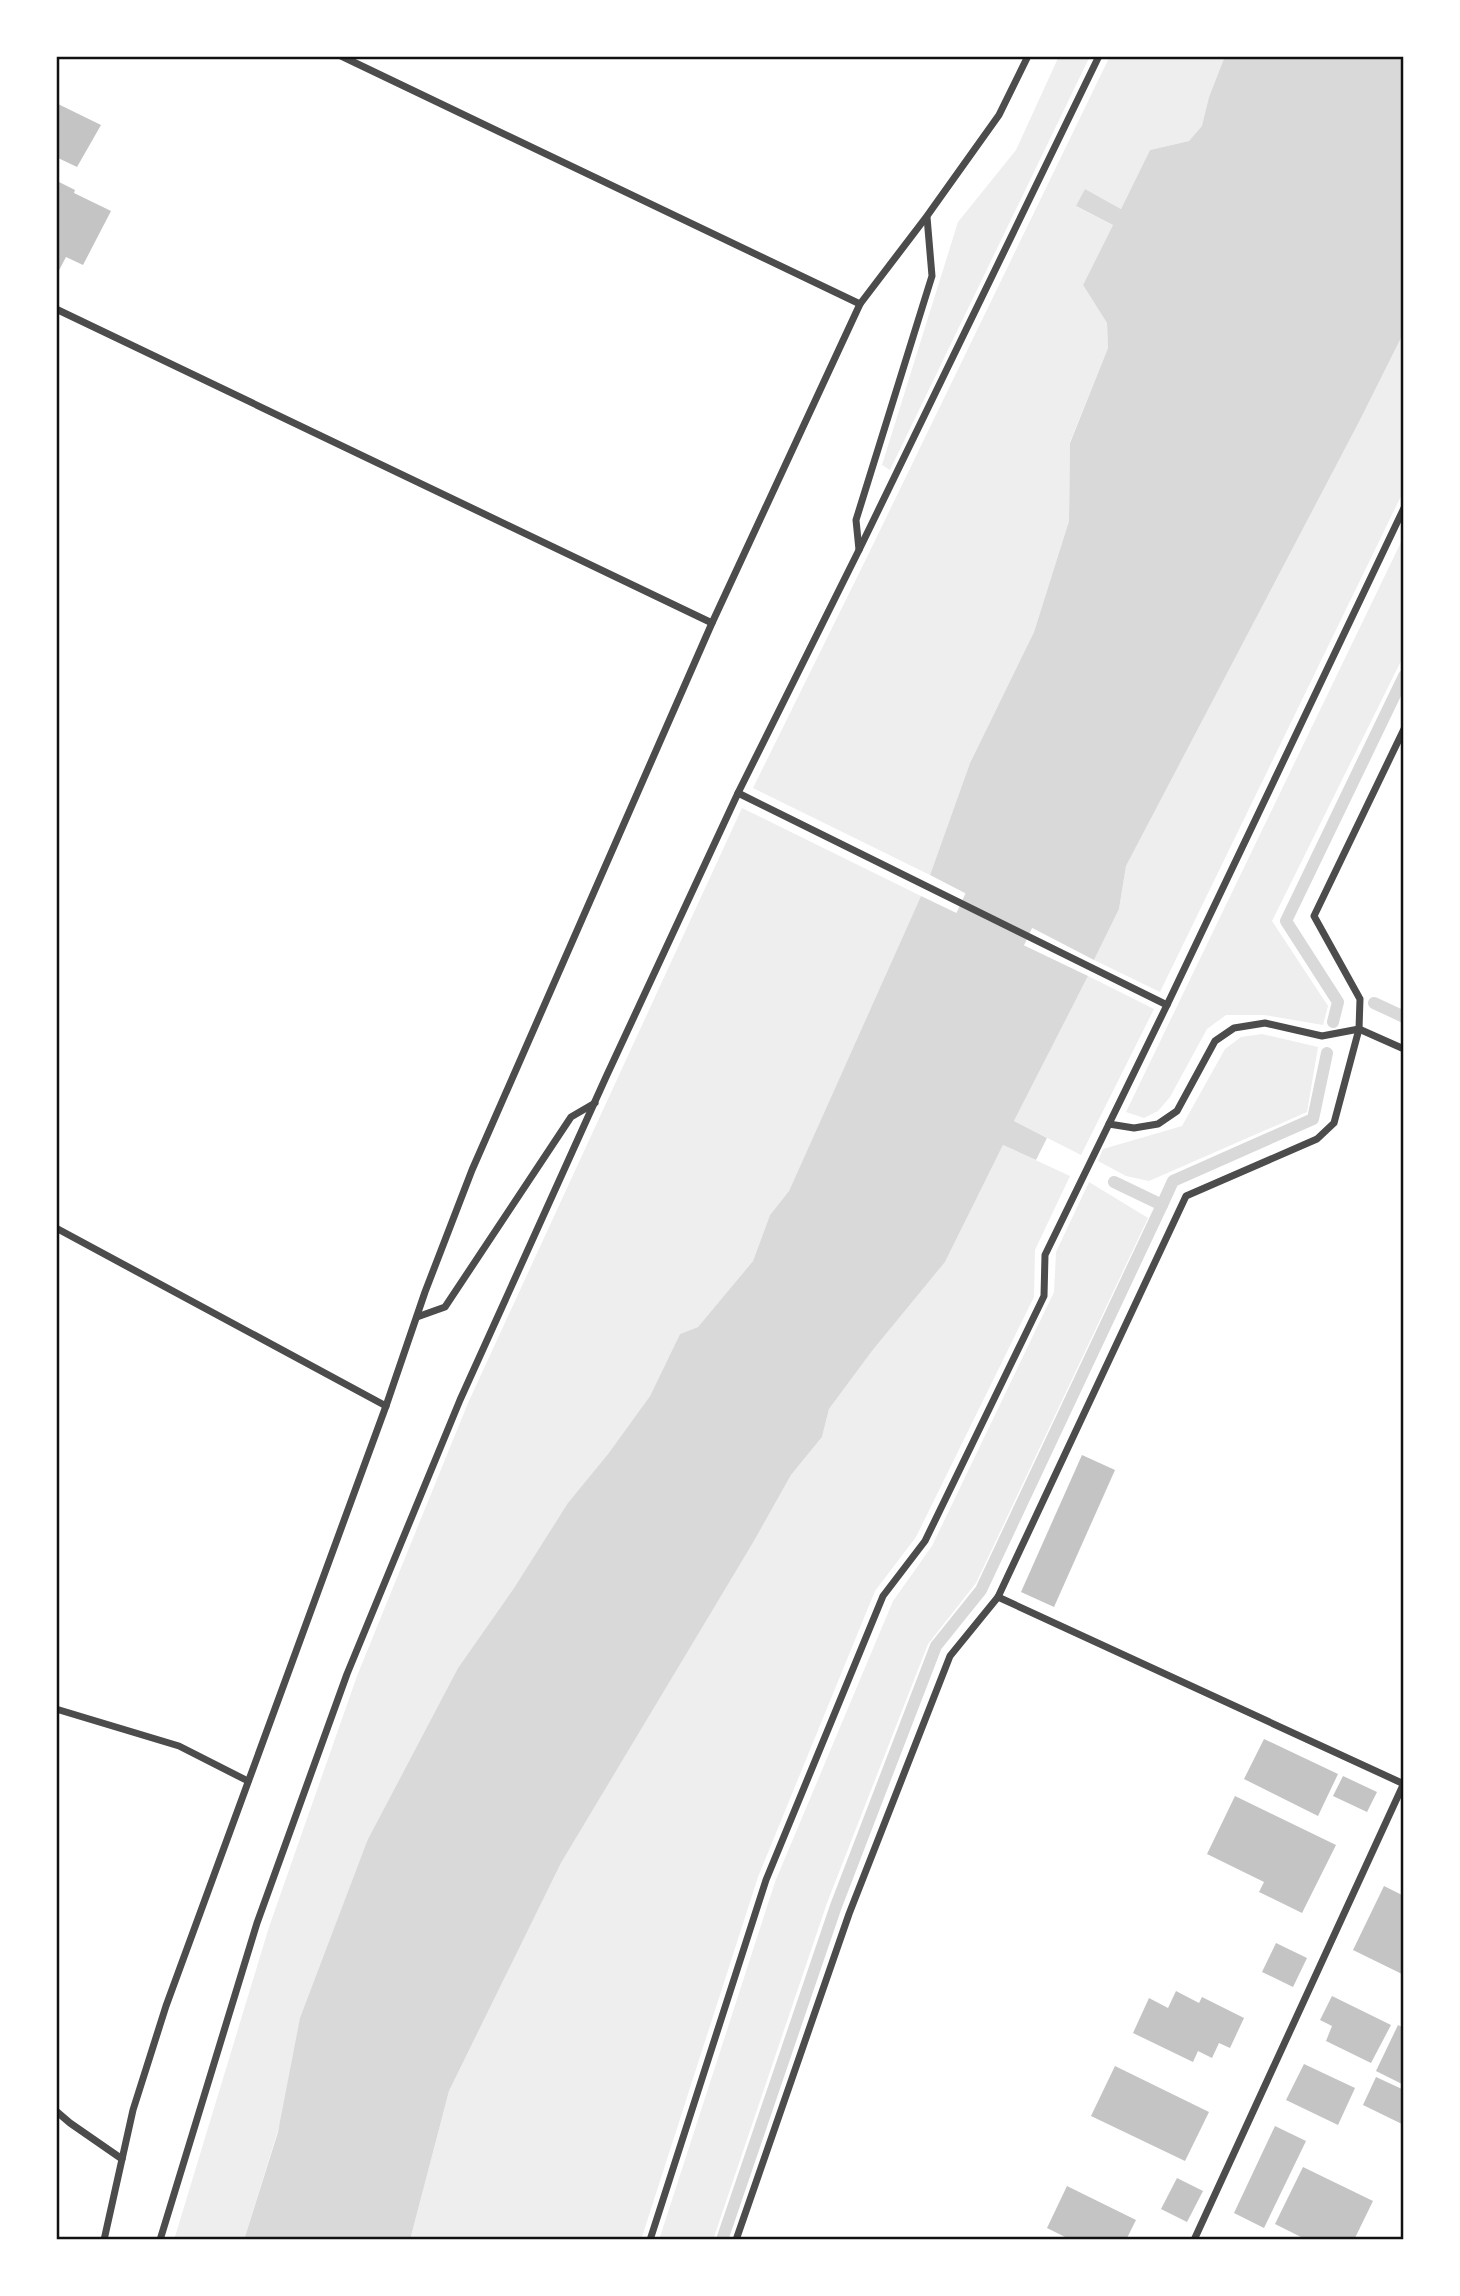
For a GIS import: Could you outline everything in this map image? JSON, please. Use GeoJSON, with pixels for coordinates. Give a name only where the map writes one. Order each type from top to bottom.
{"type":"FeatureCollection","features":[{"type":"Feature","properties":{"kind":"street"},"geometry":{"type":"LineString","coordinates":[[341,56],[860,304]]}},
{"type":"Feature","properties":{"kind":"street"},"geometry":{"type":"LineString","coordinates":[[104,2240],[133,2110],[166,2006],[472,1170],[712,623],[860,304],[999,115],[1028,56]]}},
{"type":"Feature","properties":{"kind":"street"},"geometry":{"type":"LineString","coordinates":[[160,2240],[257,1923],[347,1674],[460,1400],[738,793],[1099,56]]}},
{"type":"Feature","properties":{"kind":"street"},"geometry":{"type":"LineString","coordinates":[[859,550],[856,520],[932,276],[927,216]]}},
{"type":"Feature","properties":{"kind":"street"},"geometry":{"type":"LineString","coordinates":[[56,309],[712,623]]}},
{"type":"Feature","properties":{"kind":"street"},"geometry":{"type":"LineString","coordinates":[[650,2240],[772,1867],[883,1596],[925,1541],[1044,1296],[1045,1255],[1404,510]]}},
{"type":"Feature","properties":{"kind":"street"},"geometry":{"type":"LineString","coordinates":[[736,2240],[849,1914],[950,1656],[998,1597],[1186,1196],[1317,1139],[1334,1123],[1359,1029],[1360,999],[1314,916],[1404,729]]}},
{"type":"Feature","properties":{"kind":"street"},"geometry":{"type":"LineString","coordinates":[[738,793],[1167,1004]]}},
{"type":"Feature","properties":{"kind":"street"},"geometry":{"type":"LineString","coordinates":[[1110,1124],[1134,1128],[1158,1124],[1177,1111],[1215,1041],[1234,1028],[1265,1023],[1322,1036],[1359,1029],[1404,1049]]}},
{"type":"Feature","properties":{"kind":"street"},"geometry":{"type":"LineString","coordinates":[[417,1317],[445,1307],[571,1117],[595,1103]]}},
{"type":"Feature","properties":{"kind":"street"},"geometry":{"type":"LineString","coordinates":[[56,1228],[386,1406]]}},
{"type":"Feature","properties":{"kind":"street"},"geometry":{"type":"LineString","coordinates":[[998,1597],[1404,1783],[1194,2240]]}},
{"type":"Feature","properties":{"kind":"street"},"geometry":{"type":"LineString","coordinates":[[56,1709],[179,1746],[248,1781]]}},
{"type":"Feature","properties":{"kind":"street"},"geometry":{"type":"LineString","coordinates":[[56,2111],[122,2158]]}},
{"type":"Feature","properties":{"kind":"shaded area"},"geometry":{"type":"Polygon","coordinates":[[[1059,56],[1090,56],[890,470],[882,465],[958,222],[1016,150],[1059,56]]]}},
{"type":"Feature","properties":{"kind":"shaded area"},"geometry":{"type":"Polygon","coordinates":[[[1110,56],[1225,56],[1209,97],[1203,126],[1189,141],[1150,150],[1121,209],[1085,189],[1077,207],[1113,225],[1083,285],[1107,323],[1108,348],[1070,442],[1069,521],[1034,632],[970,763],[930,875],[753,788],[1110,56]]]}},
{"type":"Feature","properties":{"kind":"shaded area"},"geometry":{"type":"Polygon","coordinates":[[[1225,56],[1404,56],[1404,332],[1126,866],[1119,909],[1094,960],[930,875],[970,763],[1034,632],[1069,521],[1070,443],[1108,348],[1107,323],[1083,285],[1113,225],[1076,206],[1085,189],[1121,209],[1150,150],[1189,141],[1202,126],[1209,97],[1225,56]]]}},
{"type":"Feature","properties":{"kind":"shaded area"},"geometry":{"type":"Polygon","coordinates":[[[1404,332],[1404,490],[1160,992],[1094,960],[1119,909],[1126,866],[1404,332]]]}},
{"type":"Feature","properties":{"kind":"shaded area"},"geometry":{"type":"Polygon","coordinates":[[[1404,536],[1404,655],[1272,921],[1328,1006],[1323,1025],[1264,1015],[1226,1015],[1207,1029],[1170,1097],[1158,1111],[1144,1118],[1126,1112],[1404,536]]]}},
{"type":"Feature","properties":{"kind":"shaded area"},"geometry":{"type":"Polygon","coordinates":[[[742,808],[921,896],[789,1191],[770,1215],[753,1261],[698,1327],[680,1334],[650,1396],[568,1504],[458,1668],[368,1839],[244,2240],[174,2240],[269,1927],[357,1676],[468,1403],[742,808]]]}},
{"type":"Feature","properties":{"kind":"shaded area"},"geometry":{"type":"Polygon","coordinates":[[[921,896],[1088,976],[1014,1121],[1047,1138],[1036,1160],[1003,1145],[945,1262],[872,1351],[829,1409],[822,1437],[791,1475],[561,1863],[449,2091],[410,2240],[244,2240],[278,2132],[300,2018],[368,1839],[458,1668],[514,1588],[568,1503],[650,1396],[680,1334],[698,1327],[753,1261],[770,1215],[789,1191],[921,896]]]}},
{"type":"Feature","properties":{"kind":"shaded area"},"geometry":{"type":"Polygon","coordinates":[[[1088,976],[1154,1009],[1081,1155],[1014,1121],[1088,976]]]}},
{"type":"Feature","properties":{"kind":"shaded area"},"geometry":{"type":"Polygon","coordinates":[[[1262,1034],[1318,1047],[1307,1112],[1149,1181],[1126,1176],[1098,1161],[1103,1149],[1182,1126],[1225,1049],[1241,1037],[1262,1034]]]}},
{"type":"Feature","properties":{"kind":"shaded area"},"geometry":{"type":"Polygon","coordinates":[[[1003,1145],[1070,1176],[1035,1250],[1034,1297],[916,1537],[875,1591],[758,1877],[641,2240],[410,2240],[449,2091],[561,1863],[791,1475],[822,1437],[829,1409],[872,1351],[945,1262],[1003,1145]]]}},
{"type":"Feature","properties":{"kind":"shaded area"},"geometry":{"type":"Polygon","coordinates":[[[1089,1182],[1148,1218],[976,1583],[928,1644],[827,1903],[713,2240],[659,2240],[775,1882],[893,1601],[932,1546],[1054,1292],[1056,1252],[1089,1182]]]}},
{"type":"Feature","properties":{"kind":"building"},"geometry":{"type":"Polygon","coordinates":[[[56,103],[101,125],[77,167],[56,157],[56,103]]]}},
{"type":"Feature","properties":{"kind":"building"},"geometry":{"type":"Polygon","coordinates":[[[59,182],[75,190],[74,193],[111,211],[83,265],[66,257],[56,276],[56,187],[59,182]]]}},
{"type":"Feature","properties":{"kind":"building"},"geometry":{"type":"Polygon","coordinates":[[[1082,1455],[1115,1470],[1054,1607],[1021,1592],[1082,1455]]]}},
{"type":"Feature","properties":{"kind":"building"},"geometry":{"type":"Polygon","coordinates":[[[1264,1739],[1338,1774],[1318,1816],[1244,1779],[1264,1739]]]}},
{"type":"Feature","properties":{"kind":"building"},"geometry":{"type":"Polygon","coordinates":[[[1343,1776],[1377,1792],[1367,1812],[1333,1796],[1343,1776]]]}},
{"type":"Feature","properties":{"kind":"building"},"geometry":{"type":"Polygon","coordinates":[[[1235,1796],[1336,1845],[1302,1913],[1259,1892],[1264,1882],[1207,1854],[1235,1796]]]}},
{"type":"Feature","properties":{"kind":"building"},"geometry":{"type":"Polygon","coordinates":[[[1384,1886],[1404,1896],[1404,1975],[1353,1950],[1384,1886]]]}},
{"type":"Feature","properties":{"kind":"building"},"geometry":{"type":"Polygon","coordinates":[[[1276,1943],[1307,1958],[1293,1987],[1262,1972],[1276,1943]]]}},
{"type":"Feature","properties":{"kind":"building"},"geometry":{"type":"Polygon","coordinates":[[[1176,1991],[1199,2003],[1202,1997],[1244,2018],[1230,2048],[1219,2043],[1212,2058],[1198,2051],[1193,2062],[1133,2033],[1149,1998],[1168,2008],[1176,1991]]]}},
{"type":"Feature","properties":{"kind":"building"},"geometry":{"type":"Polygon","coordinates":[[[1332,1996],[1391,2025],[1371,2063],[1326,2041],[1332,2026],[1320,2020],[1332,1996]]]}},
{"type":"Feature","properties":{"kind":"building"},"geometry":{"type":"Polygon","coordinates":[[[1398,2025],[1404,2028],[1404,2085],[1376,2071],[1398,2025]]]}},
{"type":"Feature","properties":{"kind":"building"},"geometry":{"type":"Polygon","coordinates":[[[1304,2064],[1355,2088],[1338,2125],[1286,2100],[1304,2064]]]}},
{"type":"Feature","properties":{"kind":"building"},"geometry":{"type":"Polygon","coordinates":[[[1115,2066],[1209,2112],[1185,2161],[1091,2116],[1115,2066]]]}},
{"type":"Feature","properties":{"kind":"building"},"geometry":{"type":"Polygon","coordinates":[[[1376,2077],[1404,2090],[1404,2125],[1363,2105],[1376,2077]]]}},
{"type":"Feature","properties":{"kind":"building"},"geometry":{"type":"Polygon","coordinates":[[[1275,2126],[1306,2141],[1264,2228],[1234,2213],[1275,2126]]]}},
{"type":"Feature","properties":{"kind":"building"},"geometry":{"type":"Polygon","coordinates":[[[1303,2167],[1373,2201],[1354,2240],[1307,2240],[1275,2224],[1303,2167]]]}},
{"type":"Feature","properties":{"kind":"building"},"geometry":{"type":"Polygon","coordinates":[[[1177,2178],[1203,2191],[1187,2222],[1161,2209],[1177,2178]]]}},
{"type":"Feature","properties":{"kind":"building"},"geometry":{"type":"Polygon","coordinates":[[[1067,2186],[1136,2220],[1126,2240],[1071,2240],[1047,2228],[1067,2186]]]}},
{"type":"Feature","properties":{"kind":"waterway"},"geometry":{"type":"LineString","coordinates":[[1333,1022],[1338,1002],[1286,921],[1404,676]]}},
{"type":"Feature","properties":{"kind":"waterway"},"geometry":{"type":"LineString","coordinates":[[946,1024],[1042,818]]}},
{"type":"Feature","properties":{"kind":"waterway"},"geometry":{"type":"LineString","coordinates":[[1374,1003],[1404,1017]]}},
{"type":"Feature","properties":{"kind":"waterway"},"geometry":{"type":"LineString","coordinates":[[1114,1182],[1162,1205],[1173,1181],[1313,1119],[1327,1053]]}},
{"type":"Feature","properties":{"kind":"waterway"},"geometry":{"type":"LineString","coordinates":[[722,2240],[836,1906],[936,1646],[981,1590],[1162,1205]]}}]}
